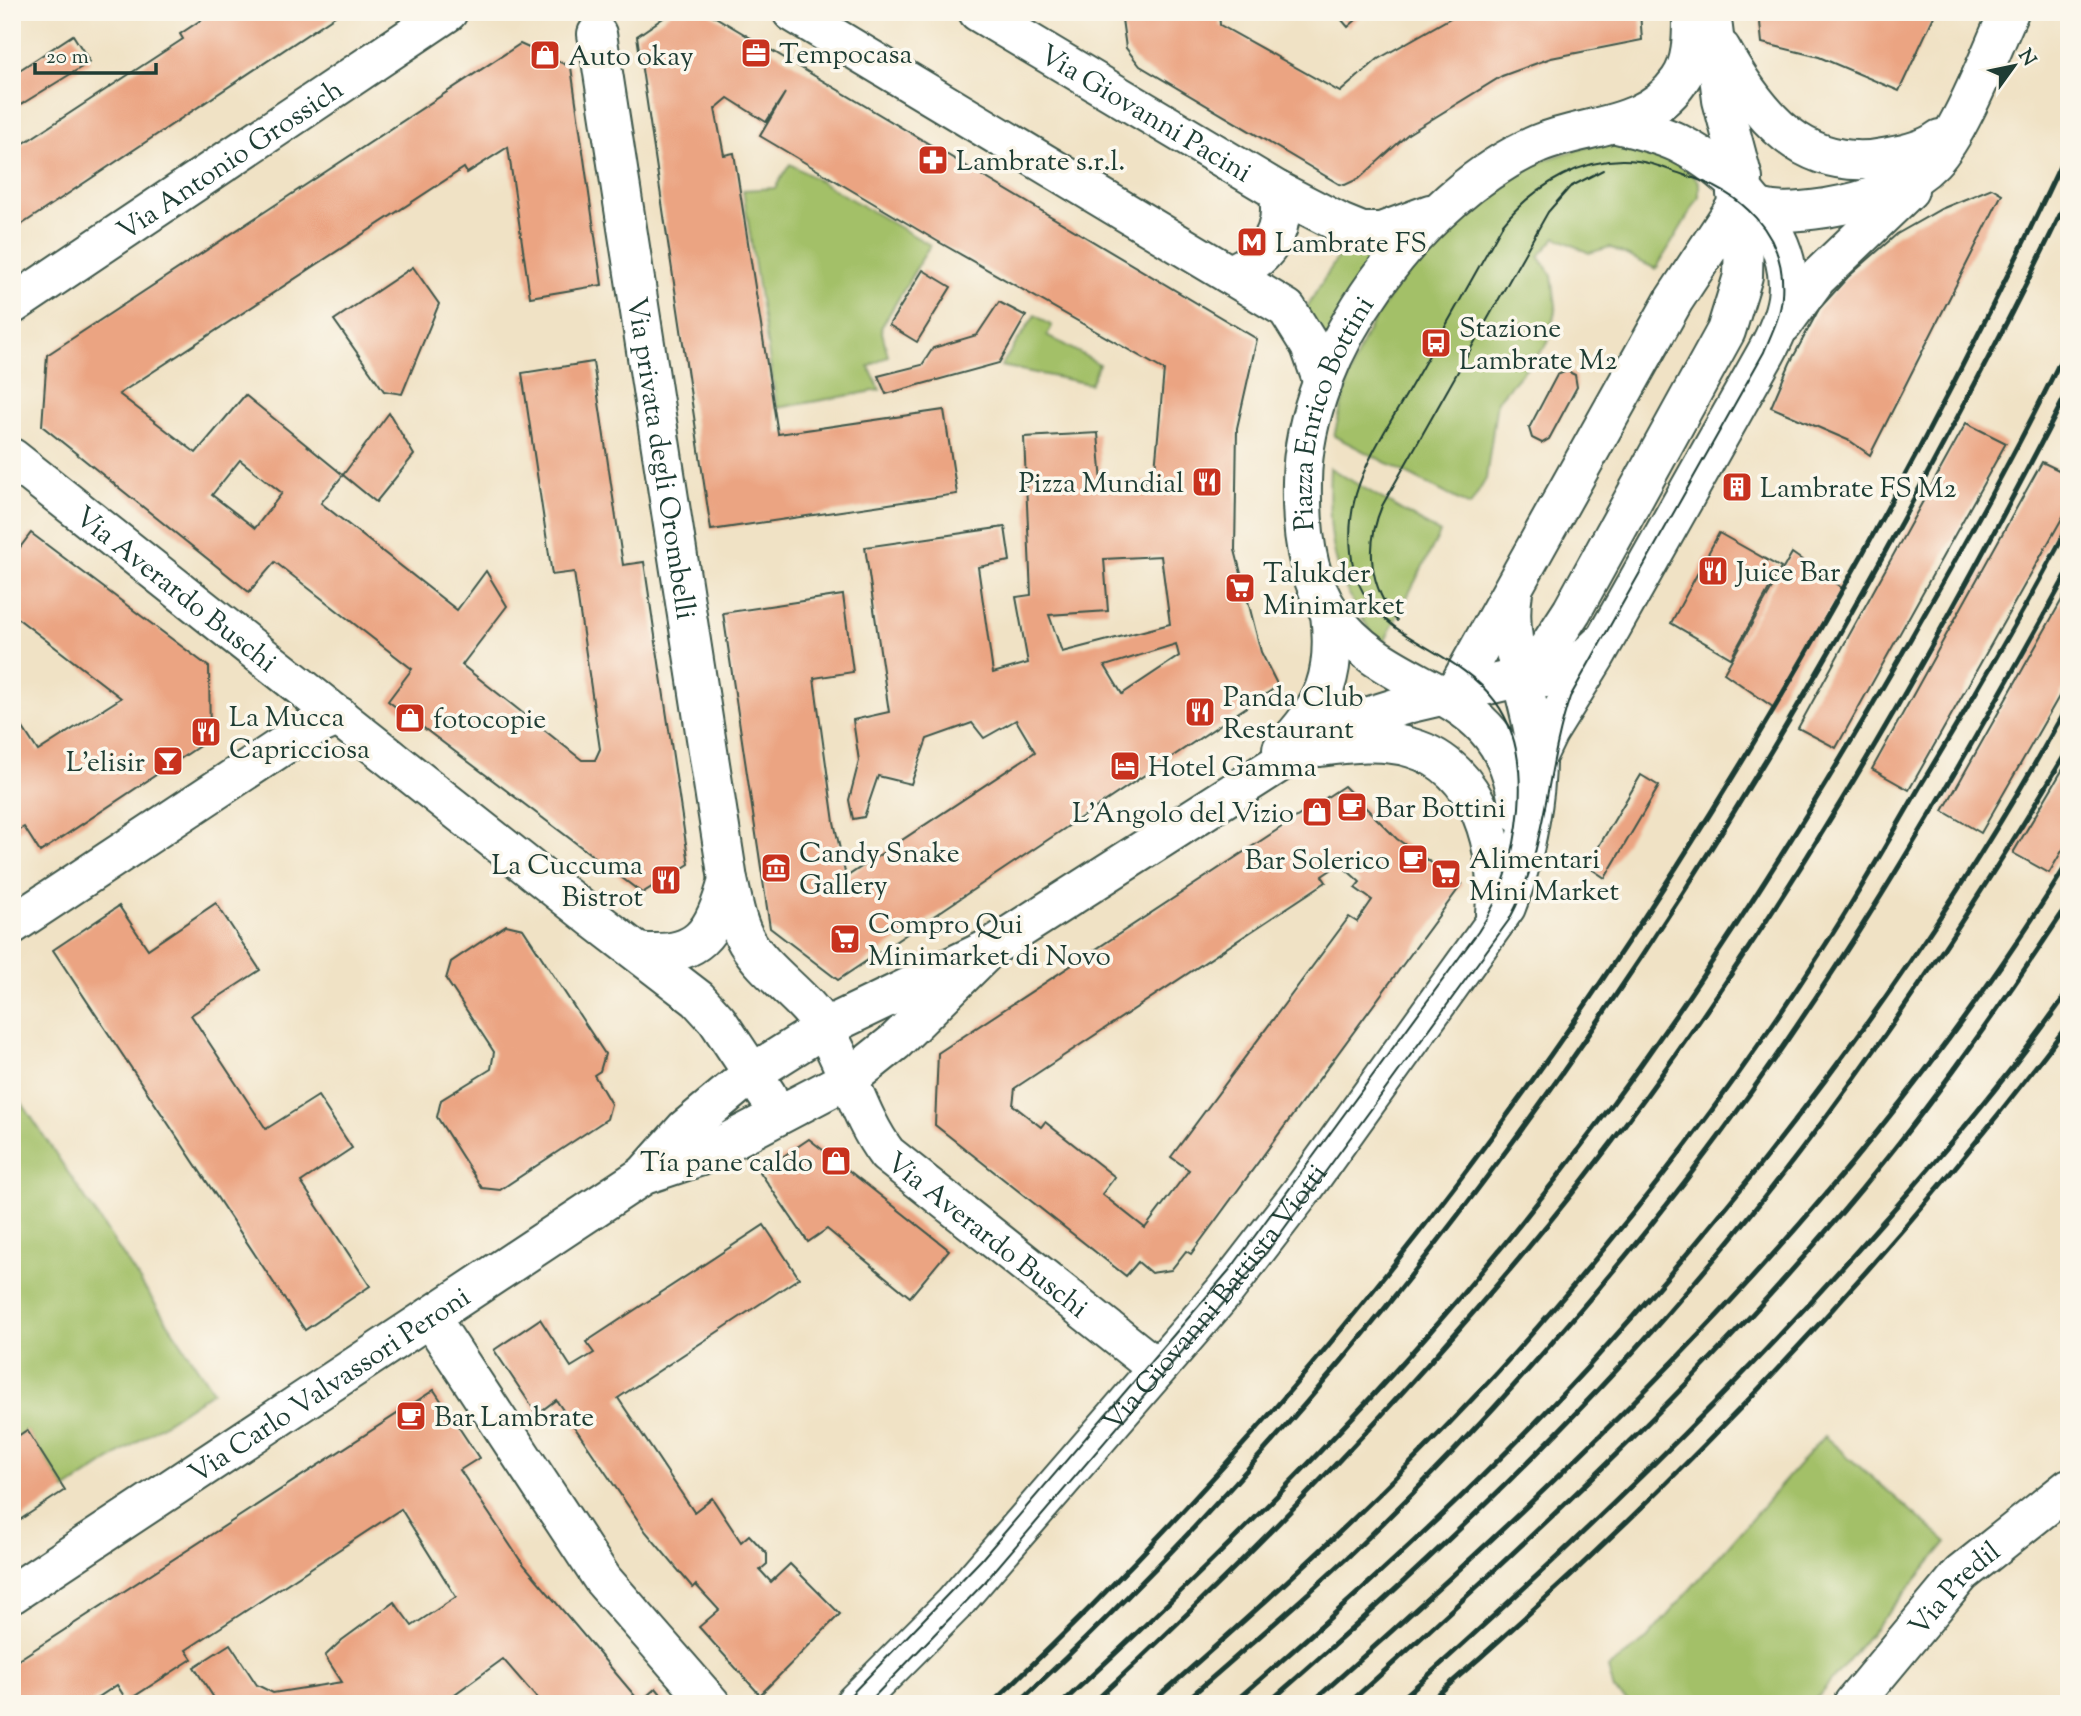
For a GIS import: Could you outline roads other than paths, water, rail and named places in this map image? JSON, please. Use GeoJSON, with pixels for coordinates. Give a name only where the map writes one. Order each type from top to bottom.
{"type":"FeatureCollection","features":[{"type":"Feature","properties":{"kind":"street","name":"Via Antonio Grossich"},"geometry":{"type":"LineString","coordinates":[[12,305],[448,12]]}},
{"type":"Feature","properties":{"kind":"street"},"geometry":{"type":"LineString","coordinates":[[1523,855],[1536,758],[1548,733],[1775,338],[1817,278],[1901,200],[1943,146],[2009,12]]}},
{"type":"Feature","properties":{"kind":"street"},"geometry":{"type":"LineString","coordinates":[[808,17],[1287,309],[1310,346],[1323,383]]}},
{"type":"Feature","properties":{"kind":"street","name":"Via Giovanni Pacini"},"geometry":{"type":"LineString","coordinates":[[1003,18],[1278,191],[1362,232],[1391,230],[1438,211]]}},
{"type":"Feature","properties":{"kind":"street","name":"Via privata degli Orombelli"},"geometry":{"type":"LineString","coordinates":[[594,19],[728,880],[738,921],[747,941],[824,1028]]}},
{"type":"Feature","properties":{"kind":"street"},"geometry":{"type":"LineString","coordinates":[[1706,21],[1744,88],[1770,122],[1800,144],[1817,152],[1861,161],[1943,146]]}},
{"type":"Feature","properties":{"kind":"street"},"geometry":{"type":"LineString","coordinates":[[1521,677],[1548,648],[1572,611],[1726,331],[1743,276],[1745,197],[1706,21]]}},
{"type":"Feature","properties":{"kind":"street","name":"Piazza Enrico Bottini"},"geometry":{"type":"LineString","coordinates":[[1523,855],[1518,797],[1511,769],[1498,742],[1481,721],[1445,696],[1388,666],[1356,642],[1330,613],[1310,567],[1305,537],[1302,482],[1304,446],[1323,383],[1366,296],[1393,258],[1438,211],[1526,150],[1572,133],[1617,124],[1642,113],[1679,82],[1706,21]]}},
{"type":"Feature","properties":{"kind":"street","name":"Piazza Enrico Bottini"},"geometry":{"type":"LineString","coordinates":[[1617,124],[1678,143],[1745,197]]}},
{"type":"Feature","properties":{"kind":"street"},"geometry":{"type":"LineString","coordinates":[[1745,197],[1810,211],[1874,197],[1943,146]]}},
{"type":"Feature","properties":{"kind":"street","name":"Via Giovanni Pacini"},"geometry":{"type":"LineString","coordinates":[[1229,274],[1254,263],[1272,243],[1281,220],[1278,191]]}},
{"type":"Feature","properties":{"kind":"street"},"geometry":{"type":"LineString","coordinates":[[1745,197],[1781,250],[1787,296],[1775,338]]}},
{"type":"Feature","properties":{"kind":"street"},"geometry":{"type":"LineString","coordinates":[[1445,696],[1459,685],[1513,592],[1674,300],[1745,197]]}},
{"type":"Feature","properties":{"kind":"street","name":"Via Averardo Buschi"},"geometry":{"type":"LineString","coordinates":[[12,458],[698,999],[717,1020],[751,1074]]}},
{"type":"Feature","properties":{"kind":"street"},"geometry":{"type":"LineString","coordinates":[[1513,592],[1510,619],[1536,758]]}},
{"type":"Feature","properties":{"kind":"street","name":"Via Carlo Valvassori Peroni"},"geometry":{"type":"LineString","coordinates":[[1256,775],[1296,735],[1321,700],[1333,658],[1330,613]]}},
{"type":"Feature","properties":{"kind":"street"},"geometry":{"type":"LineString","coordinates":[[1445,696],[1521,677],[1538,680],[1552,676],[1584,659],[1602,642]]}},
{"type":"Feature","properties":{"kind":"street","name":"Via Carlo Valvassori Peroni"},"geometry":{"type":"LineString","coordinates":[[12,1594],[644,1175],[685,1129],[751,1074],[824,1028],[990,948],[1291,754],[1357,720],[1445,696]]}},
{"type":"Feature","properties":{"kind":"street"},"geometry":{"type":"LineString","coordinates":[[12,925],[305,731],[339,716]]}},
{"type":"Feature","properties":{"kind":"street"},"geometry":{"type":"LineString","coordinates":[[1291,754],[1329,746],[1385,743],[1413,748],[1450,770],[1477,803],[1491,844],[1496,902],[1492,930]]}},
{"type":"Feature","properties":{"kind":"street","name":"Via Giovanni Battista Viotti"},"geometry":{"type":"LineString","coordinates":[[854,1704],[954,1604],[1223,1293],[1305,1187],[1492,930],[1517,881],[1523,855]]}},
{"type":"Feature","properties":{"kind":"street","name":"Via privata degli Orombelli"},"geometry":{"type":"LineString","coordinates":[[638,952],[664,955],[678,951],[701,937],[718,917],[728,880]]}},
{"type":"Feature","properties":{"kind":"street","name":"Via Carlo Valvassori Peroni"},"geometry":{"type":"LineString","coordinates":[[644,1175],[701,1156],[850,1078],[895,1042],[990,948]]}},
{"type":"Feature","properties":{"kind":"street"},"geometry":{"type":"LineString","coordinates":[[824,1028],[850,1078]]}},
{"type":"Feature","properties":{"kind":"street"},"geometry":{"type":"LineString","coordinates":[[751,1074],[772,1101],[788,1111]]}},
{"type":"Feature","properties":{"kind":"street","name":"Via Averardo Buschi"},"geometry":{"type":"LineString","coordinates":[[850,1078],[872,1135],[898,1165],[1157,1368]]}},
{"type":"Feature","properties":{"kind":"street"},"geometry":{"type":"LineString","coordinates":[[430,1317],[603,1580],[711,1704]]}},
{"type":"Feature","properties":{"kind":"street","name":"Via Predil"},"geometry":{"type":"LineString","coordinates":[[1853,1704],[1961,1574],[2069,1488]]}},
{"type":"Feature","properties":{"kind":"tram line"},"geometry":{"type":"LineString","coordinates":[[842,1704],[981,1560],[1232,1267],[1478,932],[1501,888],[1511,857],[1519,808],[1516,750],[1500,709],[1475,680],[1384,618],[1362,591],[1351,552],[1350,537],[1356,494],[1373,454],[1503,224],[1546,185],[1563,175],[1599,162],[1619,160],[1650,163],[1724,192],[1756,218],[1777,253],[1782,273],[1778,318],[1764,352],[1570,697],[1531,866],[1522,894],[1509,920],[1267,1252],[985,1582],[867,1704]]}},
{"type":"Feature","properties":{"kind":"tram line"},"geometry":{"type":"LineString","coordinates":[[1397,621],[1380,594],[1373,565],[1373,536],[1382,506],[1548,212],[1570,187],[1603,170]]}},
{"type":"Feature","properties":{"kind":"railway"},"geometry":{"type":"LineString","coordinates":[[991,1704],[1160,1535],[1318,1357],[1466,1171],[1604,978],[1733,778],[1853,572],[1965,361],[2069,147]]}},
{"type":"Feature","properties":{"kind":"railway"},"geometry":{"type":"LineString","coordinates":[[1017,1704],[1150,1574],[1276,1437],[1396,1295],[1508,1148],[1615,996],[1716,840],[1812,681],[1946,439],[2069,196]]}},
{"type":"Feature","properties":{"kind":"railway"},"geometry":{"type":"LineString","coordinates":[[1061,1704],[1250,1523],[1385,1382],[1498,1252],[1627,1084],[1746,910],[1858,730],[1993,492],[2069,343]]}},
{"type":"Feature","properties":{"kind":"railway"},"geometry":{"type":"LineString","coordinates":[[1092,1704],[1284,1518],[1406,1389],[1523,1254],[1649,1092],[1717,996],[1843,799],[1960,596],[2069,389]]}},
{"type":"Feature","properties":{"kind":"railway"},"geometry":{"type":"LineString","coordinates":[[1150,1704],[1308,1562],[1460,1413],[1555,1307],[1662,1176],[1763,1038],[1838,925],[1996,658],[2069,525]]}},
{"type":"Feature","properties":{"kind":"railway"},"geometry":{"type":"LineString","coordinates":[[1182,1704],[1330,1573],[1430,1476],[1543,1353],[1650,1226],[1767,1070],[1874,907],[1974,740],[2069,570]]}},
{"type":"Feature","properties":{"kind":"railway"},"geometry":{"type":"LineString","coordinates":[[1232,1704],[1369,1583],[1502,1457],[1586,1369],[1721,1213],[1785,1133],[1907,966],[1964,880],[2069,703]]}},
{"type":"Feature","properties":{"kind":"railway"},"geometry":{"type":"LineString","coordinates":[[1267,1704],[1372,1611],[1524,1466],[1621,1365],[1724,1247],[1779,1179],[1882,1040],[1978,896],[2069,748]]}},
{"type":"Feature","properties":{"kind":"railway"},"geometry":{"type":"LineString","coordinates":[[1310,1704],[1522,1511],[1623,1412],[1721,1311],[1816,1206],[1905,1096],[1990,982],[2069,861]]}},
{"type":"Feature","properties":{"kind":"railway"},"geometry":{"type":"LineString","coordinates":[[1348,1704],[1490,1575],[1628,1442],[1696,1374],[1825,1233],[1934,1097],[2069,903]]}},
{"type":"Feature","properties":{"kind":"railway"},"geometry":{"type":"LineString","coordinates":[[1396,1704],[1522,1590],[1646,1472],[1765,1351],[1954,1140],[2002,1081],[2069,990]]}},
{"type":"Feature","properties":{"kind":"railway"},"geometry":{"type":"LineString","coordinates":[[1427,1704],[1601,1547],[1766,1381],[1846,1295],[1923,1206],[2069,1023]]}},
{"type":"Feature","properties":{"kind":"place","name":"Tempocasa"},"geometry":{"type":"Point","coordinates":[756,53]}},
{"type":"Feature","properties":{"kind":"place","name":"Auto okay"},"geometry":{"type":"Point","coordinates":[545,55]}},
{"type":"Feature","properties":{"kind":"place","name":"Lambrate s.r.l."},"geometry":{"type":"Point","coordinates":[933,160]}},
{"type":"Feature","properties":{"kind":"place","name":"Lambrate FS"},"geometry":{"type":"Point","coordinates":[1252,242]}},
{"type":"Feature","properties":{"kind":"place","name":"Stazione Lambrate M2"},"geometry":{"type":"Point","coordinates":[1436,343]}},
{"type":"Feature","properties":{"kind":"place","name":"Pizza Mundial"},"geometry":{"type":"Point","coordinates":[1207,482]}},
{"type":"Feature","properties":{"kind":"place","name":"Lambrate FS M2"},"geometry":{"type":"Point","coordinates":[1737,487]}},
{"type":"Feature","properties":{"kind":"place","name":"Juice Bar"},"geometry":{"type":"Point","coordinates":[1713,571]}},
{"type":"Feature","properties":{"kind":"place","name":"Talukder Minimarket"},"geometry":{"type":"Point","coordinates":[1240,588]}},
{"type":"Feature","properties":{"kind":"place","name":"Panda Club Restaurant"},"geometry":{"type":"Point","coordinates":[1200,712]}},
{"type":"Feature","properties":{"kind":"place","name":"fotocopie"},"geometry":{"type":"Point","coordinates":[410,718]}},
{"type":"Feature","properties":{"kind":"place","name":"La Mucca Capricciosa"},"geometry":{"type":"Point","coordinates":[206,732]}},
{"type":"Feature","properties":{"kind":"place","name":"L'elisir"},"geometry":{"type":"Point","coordinates":[168,761]}},
{"type":"Feature","properties":{"kind":"place","name":"Hotel Gamma"},"geometry":{"type":"Point","coordinates":[1125,766]}},
{"type":"Feature","properties":{"kind":"place","name":"Bar Bottini"},"geometry":{"type":"Point","coordinates":[1352,807]}},
{"type":"Feature","properties":{"kind":"place","name":"L'Angolo del Vizio"},"geometry":{"type":"Point","coordinates":[1317,812]}},
{"type":"Feature","properties":{"kind":"place","name":"Bar Solerico"},"geometry":{"type":"Point","coordinates":[1413,859]}},
{"type":"Feature","properties":{"kind":"place","name":"Candy Snake Gallery"},"geometry":{"type":"Point","coordinates":[776,868]}},
{"type":"Feature","properties":{"kind":"place","name":"Alimentari Mini Market"},"geometry":{"type":"Point","coordinates":[1446,874]}},
{"type":"Feature","properties":{"kind":"place","name":"La Cuccuma Bistrot"},"geometry":{"type":"Point","coordinates":[666,880]}},
{"type":"Feature","properties":{"kind":"place","name":"Compro Qui Minimarket di Novo"},"geometry":{"type":"Point","coordinates":[845,939]}},
{"type":"Feature","properties":{"kind":"place","name":"Tía pane caldo"},"geometry":{"type":"Point","coordinates":[836,1161]}},
{"type":"Feature","properties":{"kind":"place","name":"Bar Lambrate"},"geometry":{"type":"Point","coordinates":[411,1416]}}]}
